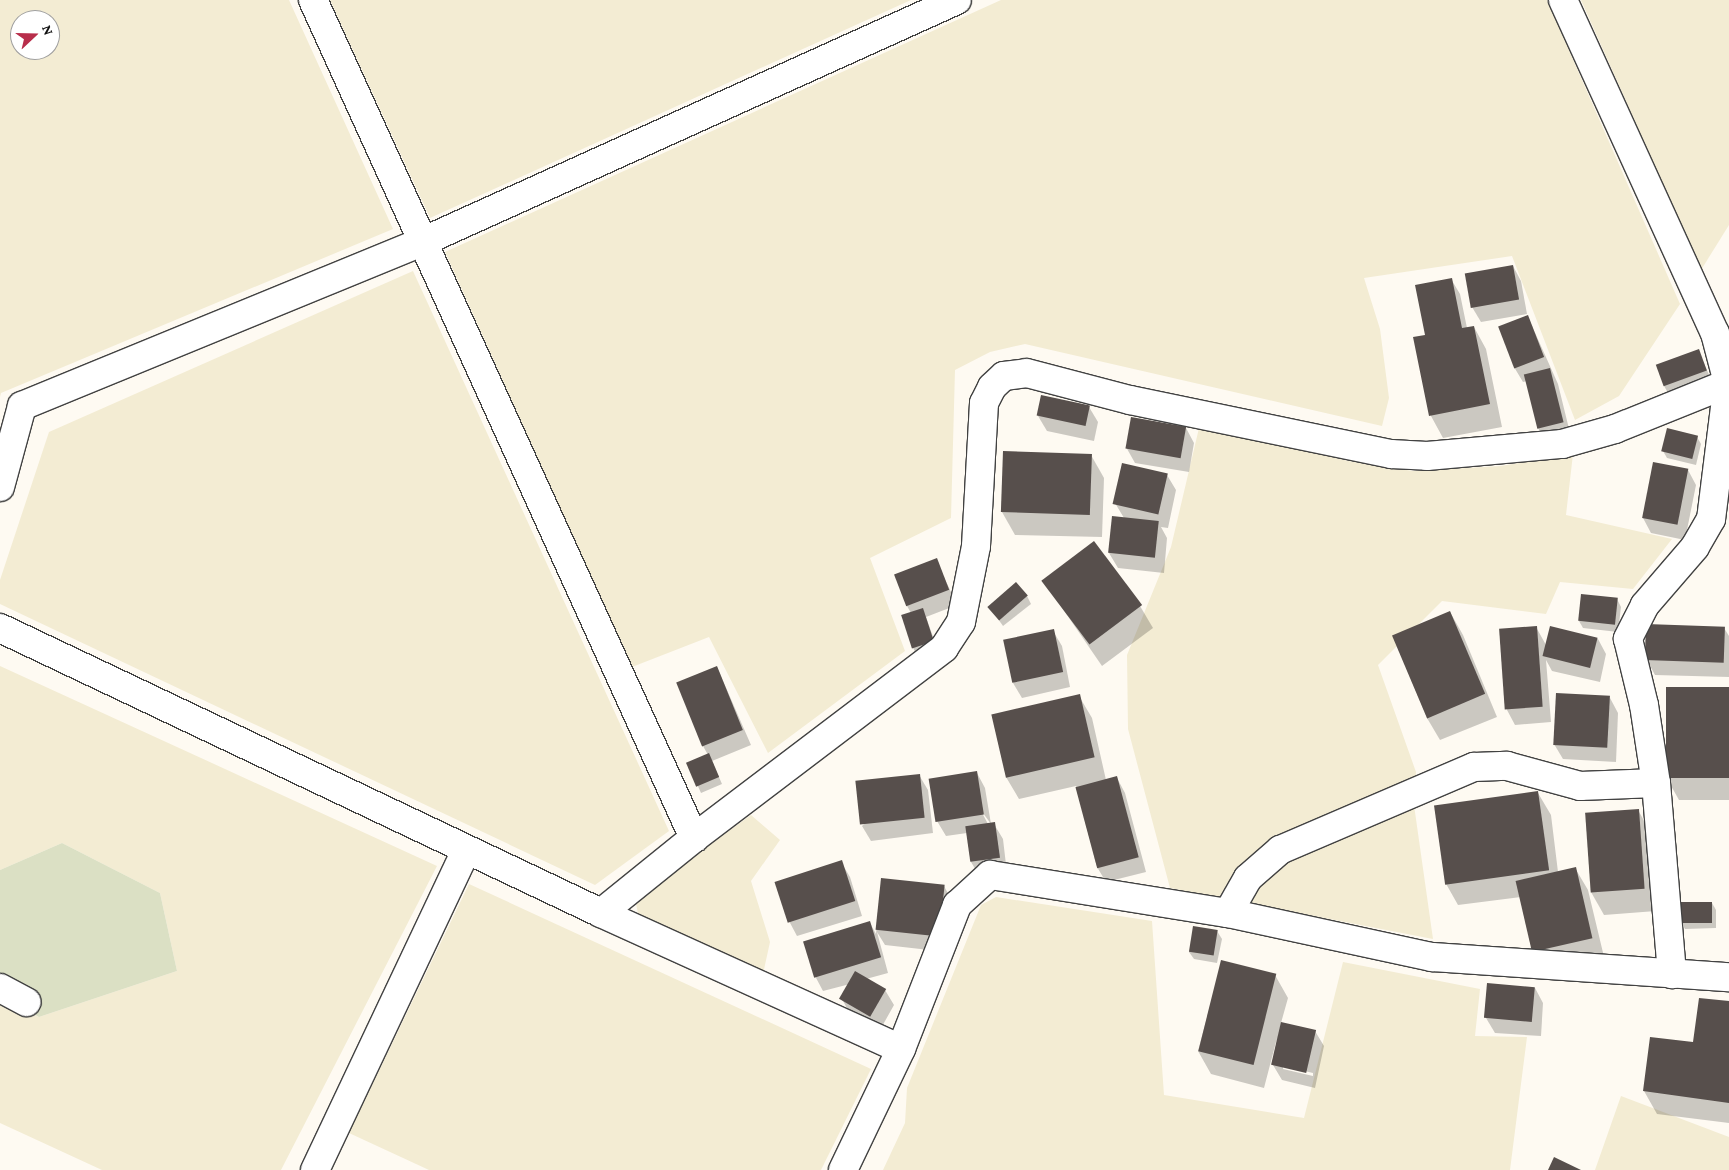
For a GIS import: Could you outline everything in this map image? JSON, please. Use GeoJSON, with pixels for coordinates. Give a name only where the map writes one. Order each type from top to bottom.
{"type":"FeatureCollection","features":[{"type":"Feature","properties":{"kind":"street"},"geometry":{"type":"LineString","coordinates":[[313,0],[694,838]]}},
{"type":"Feature","properties":{"kind":"street"},"geometry":{"type":"LineString","coordinates":[[0,487],[22,406],[422,242],[957,0]]}},
{"type":"Feature","properties":{"kind":"street"},"geometry":{"type":"LineString","coordinates":[[1564,0],[1715,333],[1729,383],[1711,519],[1695,546],[1645,605],[1628,640],[1644,705],[1656,783],[1672,974]]}},
{"type":"Feature","properties":{"kind":"street"},"geometry":{"type":"LineString","coordinates":[[600,913],[694,838],[944,648],[961,622],[976,546],[984,403],[992,387],[1004,376],[1027,373],[1130,400],[1372,450],[1427,456],[1562,444],[1615,429],[1729,383]]}},
{"type":"Feature","properties":{"kind":"street"},"geometry":{"type":"LineString","coordinates":[[0,628],[600,913],[901,1050]]}},
{"type":"Feature","properties":{"kind":"street"},"geometry":{"type":"LineString","coordinates":[[1228,914],[1248,878],[1280,850],[1474,767],[1507,766],[1580,786],[1656,783]]}},
{"type":"Feature","properties":{"kind":"street"},"geometry":{"type":"LineString","coordinates":[[315,1170],[466,850]]}},
{"type":"Feature","properties":{"kind":"street"},"geometry":{"type":"LineString","coordinates":[[843,1170],[901,1050],[957,905],[990,875],[1228,914],[1432,957],[1729,977]]}},
{"type":"Feature","properties":{"kind":"street"},"geometry":{"type":"LineString","coordinates":[[0,988],[26,1002]]}},
{"type":"Feature","properties":{"kind":"shaded area"},"geometry":{"type":"Polygon","coordinates":[[[0,0],[289,0],[393,229],[1,393],[0,397],[0,0]]]}},
{"type":"Feature","properties":{"kind":"shaded area"},"geometry":{"type":"Polygon","coordinates":[[[330,0],[911,0],[430,218],[330,0]]]}},
{"type":"Feature","properties":{"kind":"shaded area"},"geometry":{"type":"Polygon","coordinates":[[[1001,0],[1547,0],[1680,304],[1619,396],[1575,420],[1512,256],[1364,278],[1380,329],[1389,398],[1382,426],[1025,344],[990,352],[955,370],[951,518],[870,558],[905,651],[768,753],[709,637],[632,667],[445,252],[1001,0]]]}},
{"type":"Feature","properties":{"kind":"shaded area"},"geometry":{"type":"Polygon","coordinates":[[[1581,0],[1729,0],[1729,225],[1701,270],[1581,0]]]}},
{"type":"Feature","properties":{"kind":"shaded area"},"geometry":{"type":"Polygon","coordinates":[[[413,271],[669,831],[595,885],[0,604],[0,580],[49,432],[413,271]]]}},
{"type":"Feature","properties":{"kind":"shaded area"},"geometry":{"type":"Polygon","coordinates":[[[1199,428],[1295,447],[1348,461],[1413,471],[1501,466],[1573,454],[1566,515],[1672,539],[1633,589],[1560,582],[1546,614],[1442,601],[1378,665],[1416,772],[1414,805],[1433,939],[1170,888],[1128,729],[1127,655],[1171,547],[1199,428]]]}},
{"type":"Feature","properties":{"kind":"shaded area"},"geometry":{"type":"Polygon","coordinates":[[[0,666],[437,866],[281,1170],[102,1170],[0,1123],[0,1000],[39,1017],[177,971],[160,893],[62,843],[0,870],[0,666]]]}},
{"type":"Feature","properties":{"kind":"shaded area"},"geometry":{"type":"Polygon","coordinates":[[[751,815],[780,840],[751,881],[770,942],[763,974],[639,919],[635,898],[751,815]]]}},
{"type":"Feature","properties":{"kind":"shaded area"},"geometry":{"type":"Polygon","coordinates":[[[469,884],[871,1069],[821,1170],[429,1170],[349,1133],[469,884]]]}},
{"type":"Feature","properties":{"kind":"shaded area"},"geometry":{"type":"Polygon","coordinates":[[[996,897],[1152,921],[1164,1095],[1304,1118],[1343,962],[1480,989],[1475,1036],[1527,1037],[1510,1170],[883,1170],[905,1123],[907,1088],[981,905],[996,897]]]}},
{"type":"Feature","properties":{"kind":"shaded area"},"geometry":{"type":"Polygon","coordinates":[[[1621,1096],[1729,1137],[1729,1170],[1595,1170],[1621,1096]]]}},
{"type":"Feature","properties":{"kind":"green space"},"geometry":{"type":"Polygon","coordinates":[[[62,843],[160,893],[177,971],[39,1017],[0,996],[0,870],[62,843]]]}},
{"type":"Feature","properties":{"kind":"building"},"geometry":{"type":"Polygon","coordinates":[[[1513,265],[1519,299],[1471,308],[1465,274],[1513,265]]]}},
{"type":"Feature","properties":{"kind":"building"},"geometry":{"type":"Polygon","coordinates":[[[1452,278],[1462,328],[1474,326],[1490,404],[1429,416],[1413,337],[1425,335],[1415,285],[1452,278]]]}},
{"type":"Feature","properties":{"kind":"building"},"geometry":{"type":"Polygon","coordinates":[[[1528,315],[1544,357],[1514,368],[1498,326],[1528,315]]]}},
{"type":"Feature","properties":{"kind":"building"},"geometry":{"type":"Polygon","coordinates":[[[1699,349],[1707,371],[1664,386],[1656,365],[1699,349]]]}},
{"type":"Feature","properties":{"kind":"building"},"geometry":{"type":"Polygon","coordinates":[[[1550,368],[1564,422],[1537,429],[1524,375],[1550,368]]]}},
{"type":"Feature","properties":{"kind":"building"},"geometry":{"type":"Polygon","coordinates":[[[1041,395],[1090,405],[1086,426],[1037,416],[1041,395]]]}},
{"type":"Feature","properties":{"kind":"building"},"geometry":{"type":"Polygon","coordinates":[[[1131,417],[1186,427],[1181,458],[1125,449],[1131,417]]]}},
{"type":"Feature","properties":{"kind":"building"},"geometry":{"type":"Polygon","coordinates":[[[1667,428],[1698,436],[1692,459],[1661,451],[1667,428]]]}},
{"type":"Feature","properties":{"kind":"building"},"geometry":{"type":"Polygon","coordinates":[[[1003,451],[1092,454],[1090,515],[1001,512],[1003,451]]]}},
{"type":"Feature","properties":{"kind":"building"},"geometry":{"type":"Polygon","coordinates":[[[1653,462],[1688,469],[1677,525],[1642,518],[1653,462]]]}},
{"type":"Feature","properties":{"kind":"building"},"geometry":{"type":"Polygon","coordinates":[[[1122,463],[1168,474],[1158,514],[1113,504],[1122,463]]]}},
{"type":"Feature","properties":{"kind":"building"},"geometry":{"type":"Polygon","coordinates":[[[1112,516],[1159,521],[1155,558],[1108,553],[1112,516]]]}},
{"type":"Feature","properties":{"kind":"building"},"geometry":{"type":"Polygon","coordinates":[[[1094,541],[1142,605],[1089,645],[1041,581],[1094,541]]]}},
{"type":"Feature","properties":{"kind":"building"},"geometry":{"type":"Polygon","coordinates":[[[937,558],[949,590],[906,606],[894,574],[937,558]]]}},
{"type":"Feature","properties":{"kind":"building"},"geometry":{"type":"Polygon","coordinates":[[[1016,582],[1028,596],[999,621],[987,607],[1016,582]]]}},
{"type":"Feature","properties":{"kind":"building"},"geometry":{"type":"Polygon","coordinates":[[[1581,594],[1618,598],[1615,625],[1578,621],[1581,594]]]}},
{"type":"Feature","properties":{"kind":"building"},"geometry":{"type":"Polygon","coordinates":[[[923,608],[934,641],[912,648],[901,615],[923,608]]]}},
{"type":"Feature","properties":{"kind":"building"},"geometry":{"type":"Polygon","coordinates":[[[1450,611],[1485,694],[1427,718],[1392,636],[1450,611]]]}},
{"type":"Feature","properties":{"kind":"building"},"geometry":{"type":"Polygon","coordinates":[[[1646,624],[1725,627],[1724,663],[1645,660],[1646,624]]]}},
{"type":"Feature","properties":{"kind":"building"},"geometry":{"type":"Polygon","coordinates":[[[1537,626],[1543,707],[1505,709],[1499,629],[1537,626]]]}},
{"type":"Feature","properties":{"kind":"building"},"geometry":{"type":"Polygon","coordinates":[[[1550,626],[1598,638],[1590,668],[1543,656],[1550,626]]]}},
{"type":"Feature","properties":{"kind":"building"},"geometry":{"type":"Polygon","coordinates":[[[1054,629],[1063,672],[1012,683],[1003,640],[1054,629]]]}},
{"type":"Feature","properties":{"kind":"building"},"geometry":{"type":"Polygon","coordinates":[[[717,666],[743,730],[702,746],[676,682],[717,666]]]}},
{"type":"Feature","properties":{"kind":"building"},"geometry":{"type":"Polygon","coordinates":[[[1666,687],[1729,687],[1729,778],[1666,778],[1666,687]]]}},
{"type":"Feature","properties":{"kind":"building"},"geometry":{"type":"Polygon","coordinates":[[[1556,693],[1610,696],[1607,748],[1553,745],[1556,693]]]}},
{"type":"Feature","properties":{"kind":"building"},"geometry":{"type":"Polygon","coordinates":[[[1080,694],[1095,757],[1006,778],[991,714],[1080,694]]]}},
{"type":"Feature","properties":{"kind":"building"},"geometry":{"type":"Polygon","coordinates":[[[709,753],[719,777],[696,787],[686,763],[709,753]]]}},
{"type":"Feature","properties":{"kind":"building"},"geometry":{"type":"Polygon","coordinates":[[[977,771],[984,814],[935,822],[929,779],[977,771]]]}},
{"type":"Feature","properties":{"kind":"building"},"geometry":{"type":"Polygon","coordinates":[[[920,774],[925,818],[860,825],[855,781],[920,774]]]}},
{"type":"Feature","properties":{"kind":"building"},"geometry":{"type":"Polygon","coordinates":[[[1117,776],[1139,857],[1097,868],[1075,787],[1117,776]]]}},
{"type":"Feature","properties":{"kind":"building"},"geometry":{"type":"Polygon","coordinates":[[[1538,791],[1549,870],[1445,885],[1434,806],[1538,791]]]}},
{"type":"Feature","properties":{"kind":"building"},"geometry":{"type":"Polygon","coordinates":[[[1639,809],[1645,889],[1591,893],[1585,813],[1639,809]]]}},
{"type":"Feature","properties":{"kind":"building"},"geometry":{"type":"Polygon","coordinates":[[[995,822],[1000,858],[970,862],[965,826],[995,822]]]}},
{"type":"Feature","properties":{"kind":"building"},"geometry":{"type":"Polygon","coordinates":[[[842,860],[855,901],[788,923],[774,882],[842,860]]]}},
{"type":"Feature","properties":{"kind":"building"},"geometry":{"type":"Polygon","coordinates":[[[1576,867],[1592,938],[1532,952],[1516,881],[1576,867]]]}},
{"type":"Feature","properties":{"kind":"building"},"geometry":{"type":"Polygon","coordinates":[[[881,878],[945,885],[939,936],[876,930],[881,878]]]}},
{"type":"Feature","properties":{"kind":"building"},"geometry":{"type":"Polygon","coordinates":[[[1679,902],[1712,902],[1712,923],[1679,923],[1679,902]]]}},
{"type":"Feature","properties":{"kind":"building"},"geometry":{"type":"Polygon","coordinates":[[[870,921],[881,957],[814,978],[803,941],[870,921]]]}},
{"type":"Feature","properties":{"kind":"building"},"geometry":{"type":"Polygon","coordinates":[[[1193,926],[1218,930],[1214,956],[1189,952],[1193,926]]]}},
{"type":"Feature","properties":{"kind":"building"},"geometry":{"type":"Polygon","coordinates":[[[1221,960],[1276,974],[1254,1065],[1198,1051],[1221,960]]]}},
{"type":"Feature","properties":{"kind":"building"},"geometry":{"type":"Polygon","coordinates":[[[855,971],[886,989],[870,1017],[839,999],[855,971]]]}},
{"type":"Feature","properties":{"kind":"building"},"geometry":{"type":"Polygon","coordinates":[[[1487,983],[1535,987],[1532,1022],[1484,1018],[1487,983]]]}},
{"type":"Feature","properties":{"kind":"building"},"geometry":{"type":"Polygon","coordinates":[[[1699,998],[1729,1001],[1729,1103],[1643,1091],[1650,1037],[1693,1042],[1699,998]]]}},
{"type":"Feature","properties":{"kind":"building"},"geometry":{"type":"Polygon","coordinates":[[[1281,1022],[1316,1030],[1306,1073],[1271,1065],[1281,1022]]]}},
{"type":"Feature","properties":{"kind":"building"},"geometry":{"type":"Polygon","coordinates":[[[1554,1157],[1581,1170],[1548,1170],[1554,1157]]]}}]}
